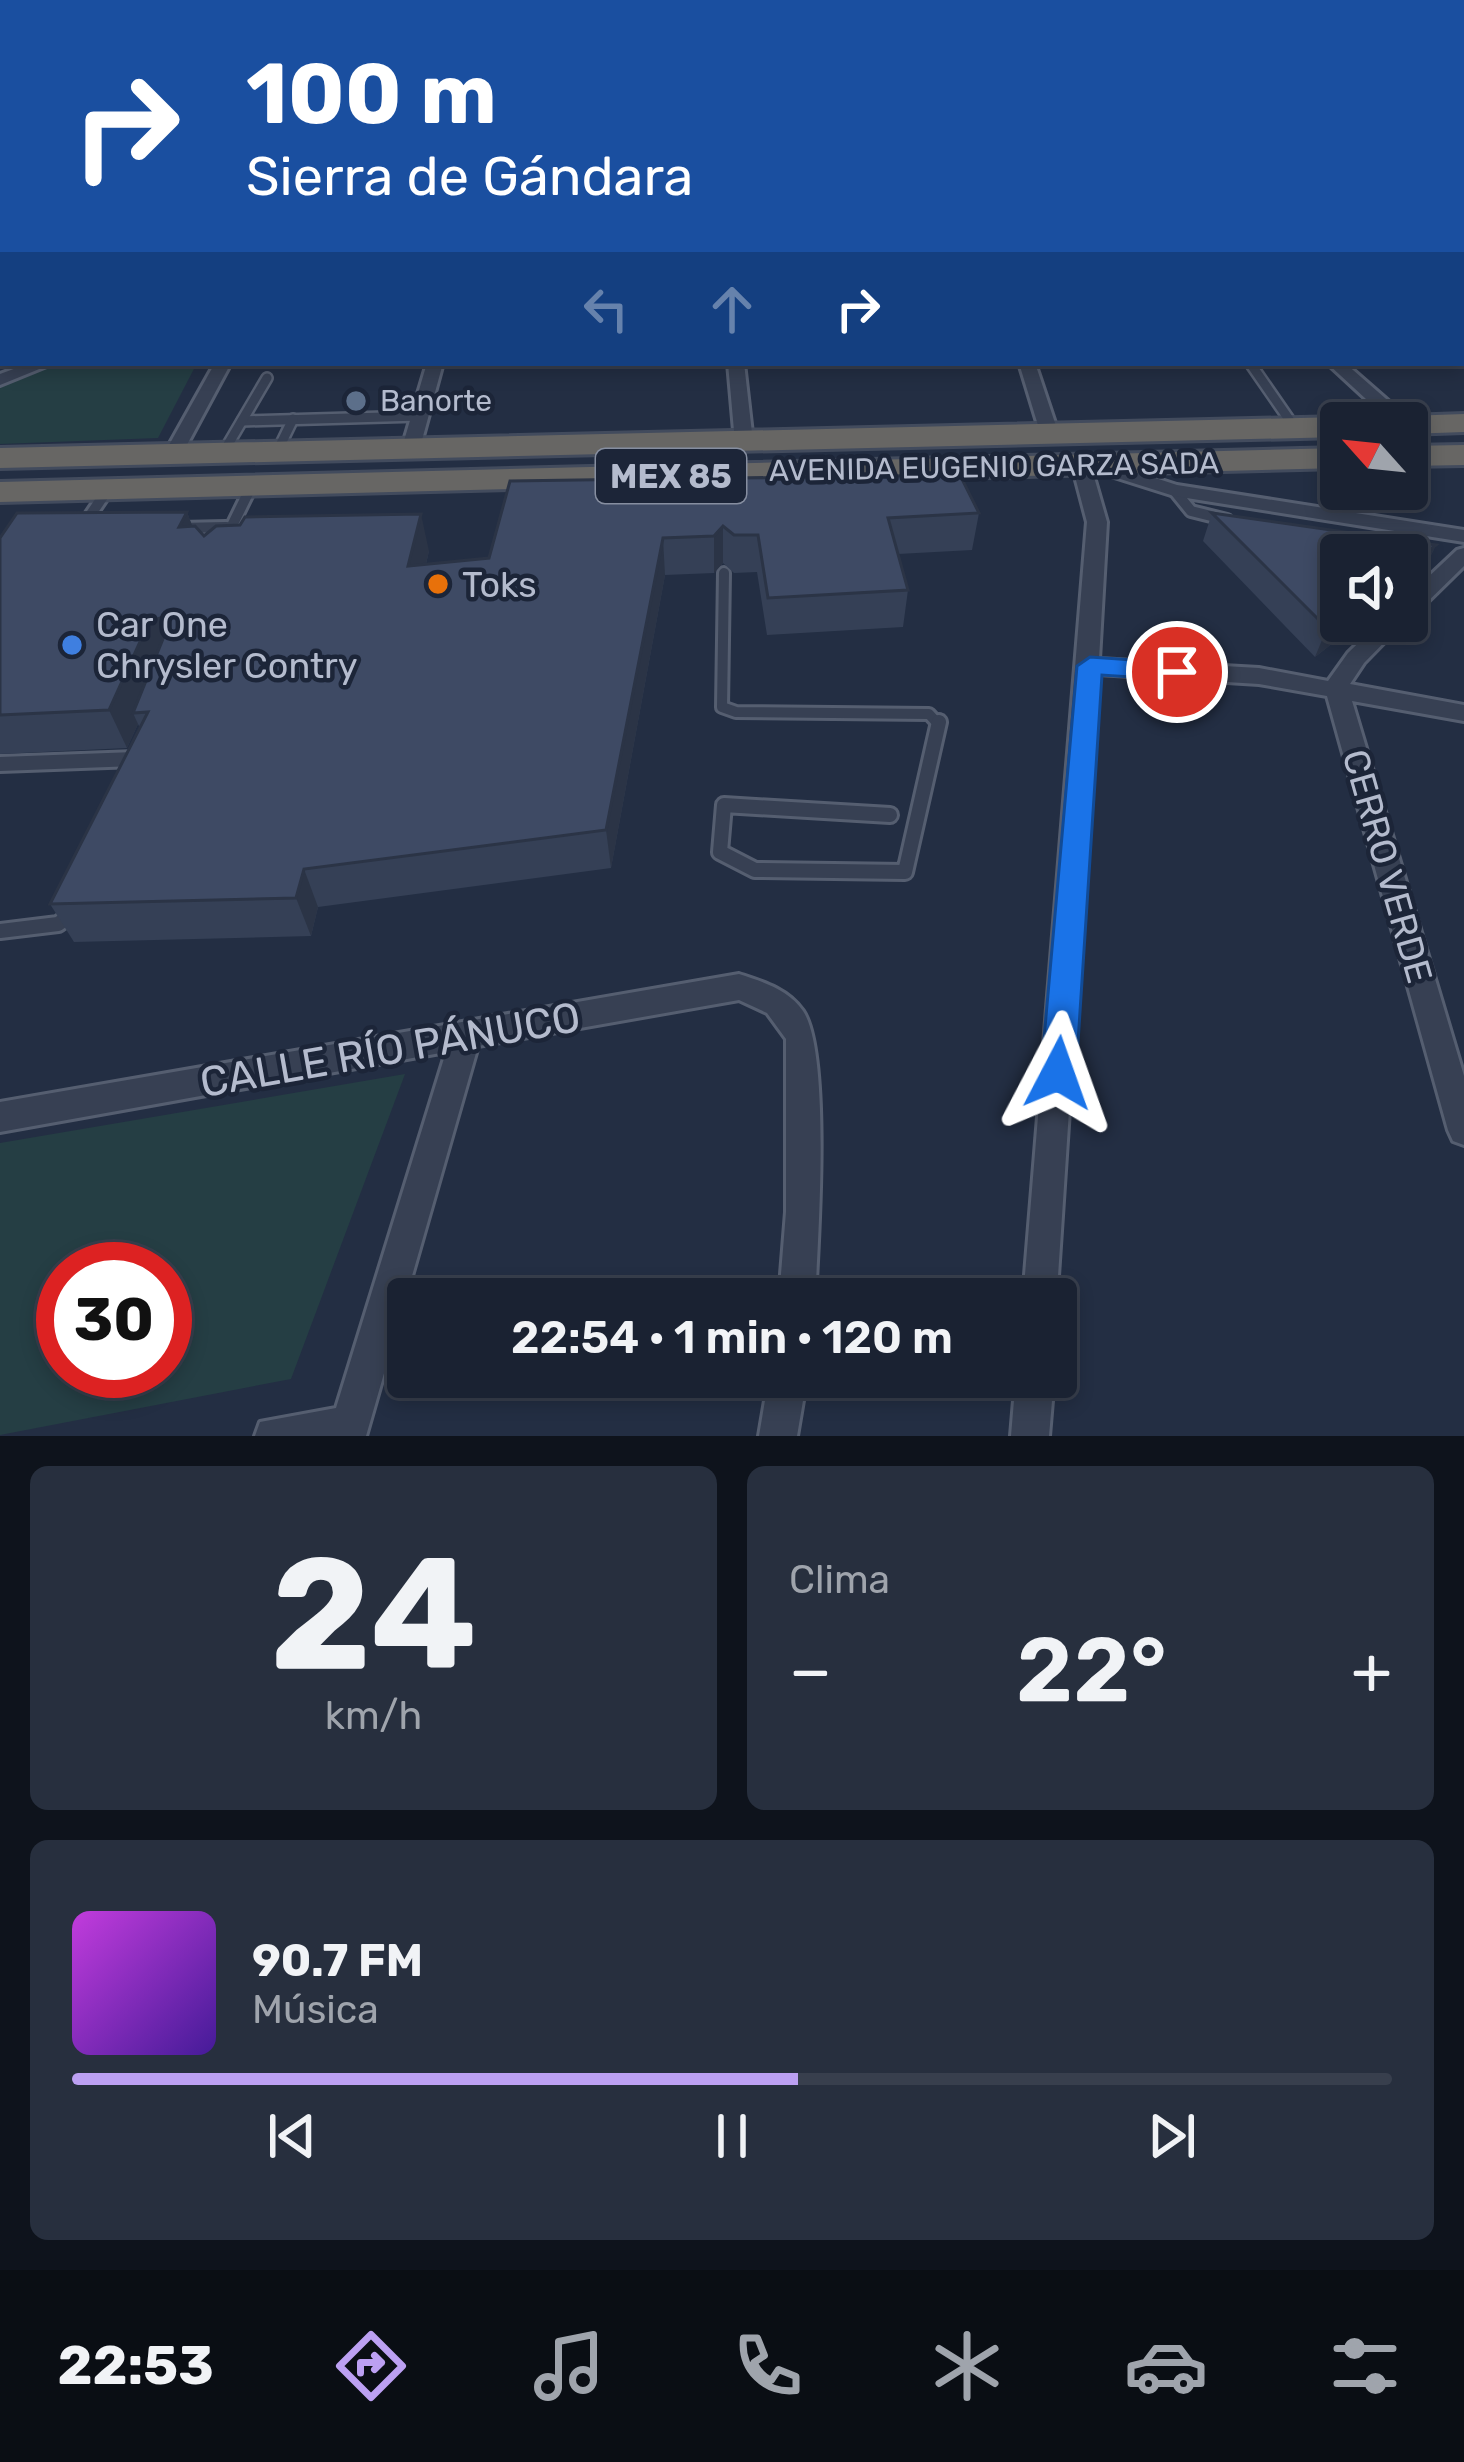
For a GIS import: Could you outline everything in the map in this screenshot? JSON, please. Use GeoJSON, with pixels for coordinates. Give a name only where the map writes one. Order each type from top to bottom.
{"type":"FeatureCollection","features":[{"type":"Feature","properties":{"kind":"highway"},"geometry":{"type":"LineString","coordinates":[[1428,426],[1462,429]]}},
{"type":"Feature","properties":{"kind":"highway","name":"AVENIDA EUGENIO GARZA SADA"},"geometry":{"type":"LineString","coordinates":[[0,458],[1320,427]]}},
{"type":"Feature","properties":{"kind":"highway"},"geometry":{"type":"LineString","coordinates":[[1428,446],[1462,429]]}},
{"type":"Feature","properties":{"kind":"highway","name":"AVENIDA EUGENIO GARZA SADA"},"geometry":{"type":"LineString","coordinates":[[5,498],[108,489],[728,484],[1320,459]]}},
{"type":"Feature","properties":{"kind":"street"},"geometry":{"type":"LineString","coordinates":[[0,380],[38,366]]}},
{"type":"Feature","properties":{"kind":"street"},"geometry":{"type":"LineString","coordinates":[[173,454],[221,366]]}},
{"type":"Feature","properties":{"kind":"street"},"geometry":{"type":"LineString","coordinates":[[410,451],[434,366]]}},
{"type":"Feature","properties":{"kind":"street"},"geometry":{"type":"LineString","coordinates":[[736,366],[744,442]]}},
{"type":"Feature","properties":{"kind":"street"},"geometry":{"type":"LineString","coordinates":[[1028,366],[1049,435]]}},
{"type":"Feature","properties":{"kind":"street"},"geometry":{"type":"LineString","coordinates":[[1338,366],[1380,402]]}},
{"type":"Feature","properties":{"kind":"street"},"geometry":{"type":"LineString","coordinates":[[1043,1278],[1090,666],[1097,523],[1088,465],[1174,490],[1421,535],[1464,536]]}},
{"type":"Feature","properties":{"kind":"street"},"geometry":{"type":"LineString","coordinates":[[1428,589],[1464,554]]}},
{"type":"Feature","properties":{"kind":"street"},"geometry":{"type":"LineString","coordinates":[[1336,687],[1372,642]]}},
{"type":"Feature","properties":{"kind":"street"},"geometry":{"type":"LineString","coordinates":[[1090,666],[1259,676],[1464,713]]}},
{"type":"Feature","properties":{"kind":"street","name":"CERRO VERDE"},"geometry":{"type":"LineString","coordinates":[[1336,687],[1464,1130]]}},
{"type":"Feature","properties":{"kind":"street","name":"CALLE RÍO PÁNUCO"},"geometry":{"type":"LineString","coordinates":[[0,1117],[465,1039],[739,987],[778,1002],[794,1018],[801,1039],[803,1212],[798,1278]]}},
{"type":"Feature","properties":{"kind":"street"},"geometry":{"type":"LineString","coordinates":[[274,1436],[348,1431],[465,1039]]}},
{"type":"Feature","properties":{"kind":"street"},"geometry":{"type":"LineString","coordinates":[[778,1436],[784,1398]]}},
{"type":"Feature","properties":{"kind":"street"},"geometry":{"type":"LineString","coordinates":[[1030,1436],[1033,1398]]}},
{"type":"Feature","properties":{"kind":"lane"},"geometry":{"type":"LineString","coordinates":[[1252,366],[1295,428]]}},
{"type":"Feature","properties":{"kind":"lane"},"geometry":{"type":"LineString","coordinates":[[224,453],[267,378]]}},
{"type":"Feature","properties":{"kind":"lane"},"geometry":{"type":"LineString","coordinates":[[242,421],[420,416]]}},
{"type":"Feature","properties":{"kind":"lane"},"geometry":{"type":"LineString","coordinates":[[277,452],[293,419]]}},
{"type":"Feature","properties":{"kind":"lane"},"geometry":{"type":"LineString","coordinates":[[224,545],[250,487]]}},
{"type":"Feature","properties":{"kind":"lane"},"geometry":{"type":"LineString","coordinates":[[79,532],[108,489]]}},
{"type":"Feature","properties":{"kind":"lane"},"geometry":{"type":"LineString","coordinates":[[1174,490],[1191,512],[1234,521]]}},
{"type":"Feature","properties":{"kind":"lane"},"geometry":{"type":"LineString","coordinates":[[165,529],[230,527]]}},
{"type":"Feature","properties":{"kind":"lane"},"geometry":{"type":"LineString","coordinates":[[63,532],[100,531]]}},
{"type":"Feature","properties":{"kind":"lane"},"geometry":{"type":"LineString","coordinates":[[724,573],[722,707],[736,712],[929,714],[940,723],[905,872],[755,870],[720,852],[724,805],[890,815]]}},
{"type":"Feature","properties":{"kind":"lane"},"geometry":{"type":"LineString","coordinates":[[127,778],[142,740]]}},
{"type":"Feature","properties":{"kind":"lane"},"geometry":{"type":"LineString","coordinates":[[0,764],[135,758]]}},
{"type":"Feature","properties":{"kind":"lane"},"geometry":{"type":"LineString","coordinates":[[0,931],[63,922],[80,896]]}},
{"type":"Feature","properties":{"kind":"green space"},"geometry":{"type":"Polygon","coordinates":[[[41,366],[195,366],[158,438],[0,444],[0,382],[41,366]]]}},
{"type":"Feature","properties":{"kind":"green space"},"geometry":{"type":"Polygon","coordinates":[[[405,1074],[291,1379],[0,1435],[0,1143],[405,1074]]]}},
{"type":"Feature","properties":{"kind":"building"},"geometry":{"type":"Polygon","coordinates":[[[960,475],[979,513],[888,518],[908,590],[768,598],[758,535],[734,535],[723,526],[714,536],[663,538],[606,830],[304,869],[296,898],[50,904],[148,712],[133,713],[167,629],[163,617],[149,622],[109,710],[0,715],[0,538],[17,513],[187,512],[179,527],[195,526],[204,536],[216,526],[240,525],[245,517],[421,514],[408,566],[489,558],[510,481],[716,478],[727,487],[736,478],[960,475]]]}},
{"type":"Feature","properties":{"kind":"building"},"geometry":{"type":"Polygon","coordinates":[[[1212,513],[1359,534],[1320,534],[1320,621],[1212,513]]]}},
{"type":"Feature","properties":{"kind":"place","name":"Banorte"},"geometry":{"type":"Point","coordinates":[356,401]}},
{"type":"Feature","properties":{"kind":"place","name":"Toks"},"geometry":{"type":"Point","coordinates":[438,584]}},
{"type":"Feature","properties":{"kind":"place","name":"Car One Chrysler Contry"},"geometry":{"type":"Point","coordinates":[72,645]}},
{"type":"Feature","properties":{"kind":"route"},"geometry":{"type":"LineString","coordinates":[[1058,1073],[1090,666],[1177,672]]}}]}
